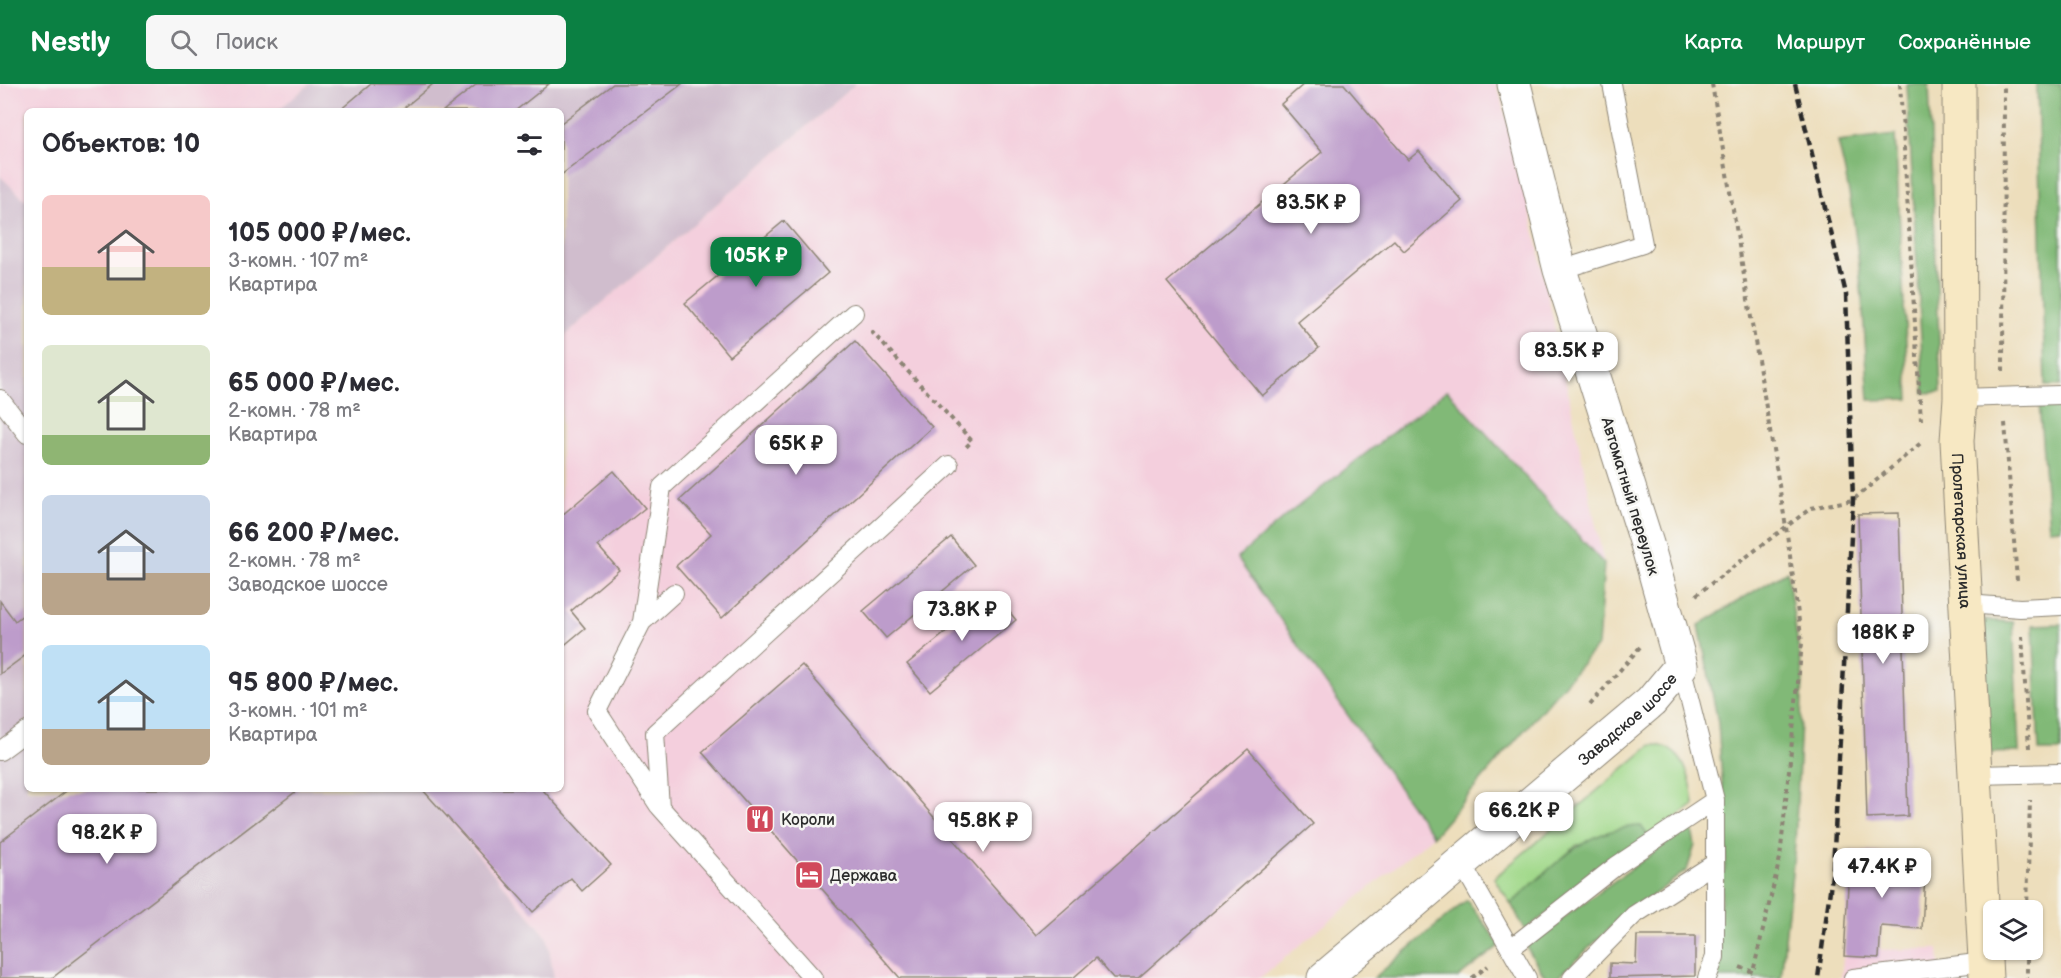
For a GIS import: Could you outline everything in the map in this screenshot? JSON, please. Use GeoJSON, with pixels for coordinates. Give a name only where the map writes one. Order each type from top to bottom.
{"type":"FeatureCollection","features":[{"type":"Feature","properties":{"kind":"main road","name":"Пролетарская улица"},"geometry":{"type":"LineString","coordinates":[[1959,84],[1960,398],[1957,441],[1985,970]]}},
{"type":"Feature","properties":{"kind":"street","name":"Автоматный переулок"},"geometry":{"type":"LineString","coordinates":[[1514,84],[1560,270],[1647,544],[1681,666]]}},
{"type":"Feature","properties":{"kind":"street","name":"Заводское шоссе"},"geometry":{"type":"LineString","coordinates":[[1324,978],[1651,702],[1681,666]]}},
{"type":"Feature","properties":{"kind":"lane"},"geometry":{"type":"LineString","coordinates":[[1560,270],[1643,243],[1612,84]]}},
{"type":"Feature","properties":{"kind":"lane"},"geometry":{"type":"LineString","coordinates":[[813,978],[660,807],[597,711],[642,622],[663,487],[854,313]]}},
{"type":"Feature","properties":{"kind":"lane"},"geometry":{"type":"LineString","coordinates":[[1960,398],[2061,395]]}},
{"type":"Feature","properties":{"kind":"lane"},"geometry":{"type":"LineString","coordinates":[[0,399],[24,430]]}},
{"type":"Feature","properties":{"kind":"lane"},"geometry":{"type":"LineString","coordinates":[[660,807],[655,733],[949,465]]}},
{"type":"Feature","properties":{"kind":"lane"},"geometry":{"type":"LineString","coordinates":[[642,622],[674,593]]}},
{"type":"Feature","properties":{"kind":"lane"},"geometry":{"type":"LineString","coordinates":[[1966,604],[2020,608],[2061,606]]}},
{"type":"Feature","properties":{"kind":"lane"},"geometry":{"type":"LineString","coordinates":[[1681,666],[1715,800],[1715,957],[1707,978]]}},
{"type":"Feature","properties":{"kind":"lane"},"geometry":{"type":"LineString","coordinates":[[0,751],[24,733]]}},
{"type":"Feature","properties":{"kind":"lane"},"geometry":{"type":"LineString","coordinates":[[1976,775],[2061,772]]}},
{"type":"Feature","properties":{"kind":"lane"},"geometry":{"type":"LineString","coordinates":[[1511,948],[1616,866],[1715,800]]}},
{"type":"Feature","properties":{"kind":"lane"},"geometry":{"type":"LineString","coordinates":[[1461,862],[1527,978]]}},
{"type":"Feature","properties":{"kind":"lane"},"geometry":{"type":"LineString","coordinates":[[1572,978],[1634,915],[1715,863]]}},
{"type":"Feature","properties":{"kind":"lane"},"geometry":{"type":"LineString","coordinates":[[1854,978],[1985,970]]}},
{"type":"Feature","properties":{"kind":"path"},"geometry":{"type":"LineString","coordinates":[[1712,84],[1786,527],[1802,643],[1780,858],[1753,972]]}},
{"type":"Feature","properties":{"kind":"path"},"geometry":{"type":"LineString","coordinates":[[1900,84],[1922,429]]}},
{"type":"Feature","properties":{"kind":"path"},"geometry":{"type":"LineString","coordinates":[[2004,84],[2003,396],[2031,774],[2027,900]]}},
{"type":"Feature","properties":{"kind":"path"},"geometry":{"type":"LineString","coordinates":[[854,313],[972,441],[949,465]]}},
{"type":"Feature","properties":{"kind":"path"},"geometry":{"type":"LineString","coordinates":[[2026,960],[2027,978]]}},
{"type":"Feature","properties":{"kind":"shaded area"},"geometry":{"type":"Polygon","coordinates":[[[0,84],[310,84],[281,108],[24,108],[24,199],[0,176],[0,84]]]}},
{"type":"Feature","properties":{"kind":"shaded area"},"geometry":{"type":"Polygon","coordinates":[[[310,84],[855,84],[564,336],[564,108],[281,108],[310,84]]]}},
{"type":"Feature","properties":{"kind":"shaded area"},"geometry":{"type":"Polygon","coordinates":[[[855,84],[1497,84],[1527,195],[1604,564],[1598,645],[1433,836],[1260,978],[554,978],[547,937],[425,792],[564,792],[564,336],[855,84]]]}},
{"type":"Feature","properties":{"kind":"shaded area"},"geometry":{"type":"Polygon","coordinates":[[[0,176],[24,199],[24,792],[425,792],[547,937],[554,978],[0,978],[0,176]]]}},
{"type":"Feature","properties":{"kind":"shaded area"},"geometry":{"type":"Polygon","coordinates":[[[1939,949],[1941,978],[1841,978],[1844,950],[1939,949]]]}},
{"type":"Feature","properties":{"kind":"green space"},"geometry":{"type":"Polygon","coordinates":[[[1907,84],[1929,84],[1941,392],[1924,393],[1907,84]]]}},
{"type":"Feature","properties":{"kind":"green space"},"geometry":{"type":"Polygon","coordinates":[[[2037,84],[2061,84],[2061,386],[2045,386],[2037,84]]]}},
{"type":"Feature","properties":{"kind":"green space"},"geometry":{"type":"Polygon","coordinates":[[[1895,135],[1909,399],[1869,400],[1856,238],[1838,142],[1895,135]]]}},
{"type":"Feature","properties":{"kind":"green space"},"geometry":{"type":"Polygon","coordinates":[[[1447,390],[1604,564],[1598,645],[1433,836],[1237,558],[1288,514],[1447,390]]]}},
{"type":"Feature","properties":{"kind":"green space"},"geometry":{"type":"Polygon","coordinates":[[[2039,403],[2061,403],[2061,528],[2049,529],[2039,403]]]}},
{"type":"Feature","properties":{"kind":"green space"},"geometry":{"type":"Polygon","coordinates":[[[1787,571],[1803,679],[1795,844],[1781,978],[1711,978],[1727,851],[1718,723],[1699,625],[1787,571]]]}},
{"type":"Feature","properties":{"kind":"green space"},"geometry":{"type":"Polygon","coordinates":[[[1983,620],[2013,622],[2019,752],[1989,753],[1983,620]]]}},
{"type":"Feature","properties":{"kind":"green space"},"geometry":{"type":"Polygon","coordinates":[[[2061,624],[2061,751],[2039,751],[2033,625],[2061,624]]]}},
{"type":"Feature","properties":{"kind":"green space"},"geometry":{"type":"Polygon","coordinates":[[[1651,745],[1671,750],[1684,765],[1691,785],[1694,805],[1649,837],[1577,845],[1511,904],[1494,878],[1651,745]]]}},
{"type":"Feature","properties":{"kind":"green space"},"geometry":{"type":"Polygon","coordinates":[[[1641,826],[1649,837],[1525,930],[1511,904],[1554,864],[1585,842],[1602,834],[1621,828],[1641,826]]]}},
{"type":"Feature","properties":{"kind":"green space"},"geometry":{"type":"Polygon","coordinates":[[[1691,826],[1695,845],[1687,870],[1613,925],[1557,978],[1546,978],[1525,945],[1691,826]]]}},
{"type":"Feature","properties":{"kind":"green space"},"geometry":{"type":"Polygon","coordinates":[[[1467,900],[1500,945],[1458,978],[1374,978],[1467,900]]]}},
{"type":"Feature","properties":{"kind":"building"},"geometry":{"type":"Polygon","coordinates":[[[371,84],[433,84],[404,108],[343,108],[371,84]]]}},
{"type":"Feature","properties":{"kind":"building"},"geometry":{"type":"Polygon","coordinates":[[[477,84],[549,84],[519,108],[447,108],[477,84]]]}},
{"type":"Feature","properties":{"kind":"building"},"geometry":{"type":"Polygon","coordinates":[[[613,84],[682,84],[564,173],[564,121],[613,84]]]}},
{"type":"Feature","properties":{"kind":"building"},"geometry":{"type":"Polygon","coordinates":[[[1304,84],[1344,84],[1408,160],[1419,151],[1462,201],[1404,251],[1394,240],[1297,321],[1319,348],[1262,396],[1167,282],[1322,152],[1281,104],[1304,84]]]}},
{"type":"Feature","properties":{"kind":"building"},"geometry":{"type":"Polygon","coordinates":[[[784,221],[828,273],[729,356],[685,303],[784,221]]]}},
{"type":"Feature","properties":{"kind":"building"},"geometry":{"type":"Polygon","coordinates":[[[855,341],[932,427],[722,618],[676,566],[711,534],[680,500],[855,341]]]}},
{"type":"Feature","properties":{"kind":"building"},"geometry":{"type":"Polygon","coordinates":[[[614,471],[645,508],[598,546],[619,570],[571,611],[585,628],[564,646],[564,513],[614,471]]]}},
{"type":"Feature","properties":{"kind":"building"},"geometry":{"type":"Polygon","coordinates":[[[1899,513],[1908,816],[1867,818],[1858,514],[1899,513]]]}},
{"type":"Feature","properties":{"kind":"building"},"geometry":{"type":"Polygon","coordinates":[[[951,537],[974,565],[886,638],[863,611],[951,537]]]}},
{"type":"Feature","properties":{"kind":"building"},"geometry":{"type":"Polygon","coordinates":[[[994,593],[1016,620],[930,691],[907,664],[994,593]]]}},
{"type":"Feature","properties":{"kind":"building"},"geometry":{"type":"Polygon","coordinates":[[[0,601],[15,621],[24,614],[24,656],[0,674],[0,601]]]}},
{"type":"Feature","properties":{"kind":"building"},"geometry":{"type":"Polygon","coordinates":[[[802,665],[1036,935],[1248,749],[1313,824],[1138,978],[1113,978],[1096,958],[1073,978],[900,978],[702,752],[802,665]]]}},
{"type":"Feature","properties":{"kind":"building"},"geometry":{"type":"Polygon","coordinates":[[[65,792],[295,792],[52,978],[0,978],[0,842],[65,792]]]}},
{"type":"Feature","properties":{"kind":"building"},"geometry":{"type":"Polygon","coordinates":[[[425,792],[545,792],[611,865],[582,891],[571,878],[533,912],[425,792]]]}},
{"type":"Feature","properties":{"kind":"building"},"geometry":{"type":"Polygon","coordinates":[[[1850,851],[1926,856],[1922,929],[1881,926],[1879,958],[1844,956],[1850,851]]]}},
{"type":"Feature","properties":{"kind":"building"},"geometry":{"type":"Polygon","coordinates":[[[1637,936],[1695,936],[1695,976],[1610,978],[1610,963],[1636,964],[1637,936]]]}},
{"type":"Feature","properties":{"kind":"railway"},"geometry":{"type":"LineString","coordinates":[[1795,84],[1846,294],[1853,500],[1833,868],[1818,978]]}},
{"type":"Feature","properties":{"kind":"place","name":"Короли"},"geometry":{"type":"Point","coordinates":[760,819]}},
{"type":"Feature","properties":{"kind":"place","name":"Держава"},"geometry":{"type":"Point","coordinates":[809,875]}}]}
